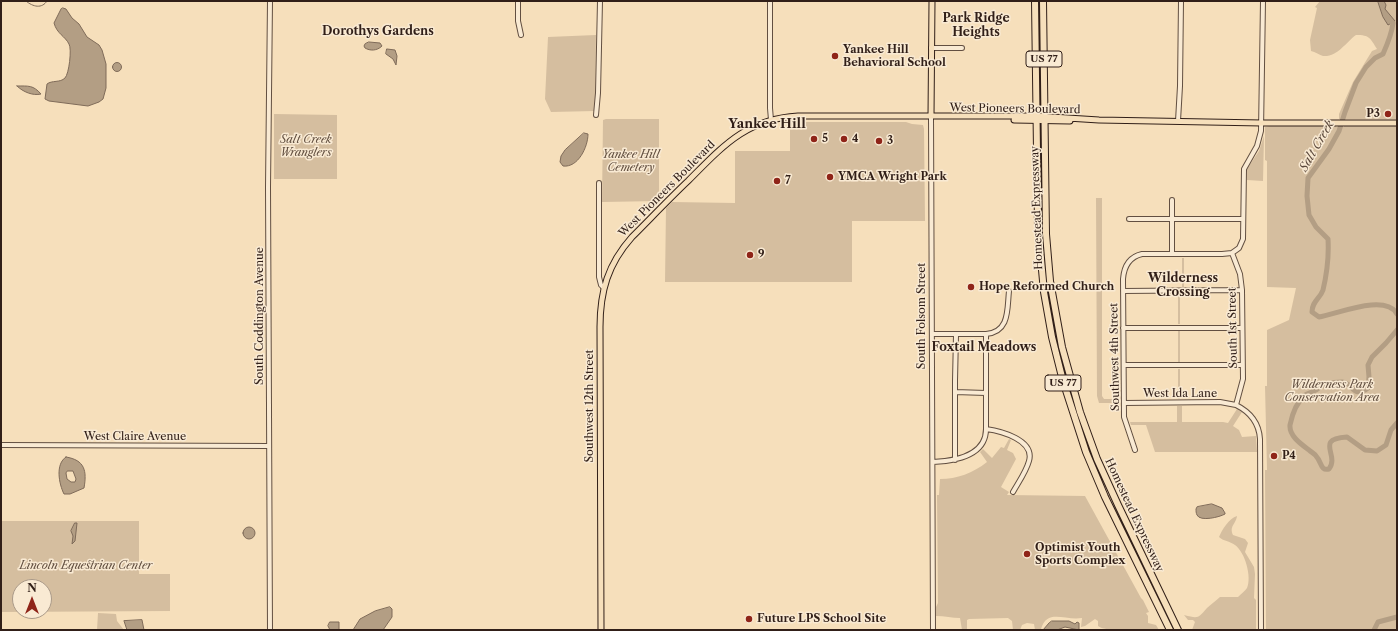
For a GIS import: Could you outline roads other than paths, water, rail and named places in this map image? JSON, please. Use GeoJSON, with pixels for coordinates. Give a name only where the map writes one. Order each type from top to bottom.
{"type":"FeatureCollection","features":[{"type":"Feature","properties":{"kind":"highway","name":"Homestead Expressway"},"geometry":{"type":"LineString","coordinates":[[1036,1],[1037,204],[1039,248],[1048,314],[1062,381],[1081,438],[1098,480],[1170,630]]}},
{"type":"Feature","properties":{"kind":"highway","name":"Homestead Expressway"},"geometry":{"type":"LineString","coordinates":[[1043,1],[1045,211],[1048,258],[1053,302],[1067,369],[1080,412],[1103,473],[1178,630]]}},
{"type":"Feature","properties":{"kind":"main road","name":"South Folsom Street"},"geometry":{"type":"LineString","coordinates":[[931,116],[932,1]]}},
{"type":"Feature","properties":{"kind":"main road","name":"West Pioneers Boulevard"},"geometry":{"type":"LineString","coordinates":[[604,288],[616,258],[638,231],[728,142],[750,128],[771,120],[798,116],[931,116],[1262,123],[1397,123]]}},
{"type":"Feature","properties":{"kind":"main road","name":"Southwest 12th Street"},"geometry":{"type":"LineString","coordinates":[[601,630],[600,321],[601,300],[604,288]]}},
{"type":"Feature","properties":{"kind":"street","name":"South Coddington Avenue"},"geometry":{"type":"LineString","coordinates":[[270,1],[268,187],[270,630]]}},
{"type":"Feature","properties":{"kind":"street"},"geometry":{"type":"LineString","coordinates":[[518,1],[520,35]]}},
{"type":"Feature","properties":{"kind":"street"},"geometry":{"type":"LineString","coordinates":[[596,115],[598,93],[600,1]]}},
{"type":"Feature","properties":{"kind":"street"},"geometry":{"type":"LineString","coordinates":[[770,1],[771,120]]}},
{"type":"Feature","properties":{"kind":"street"},"geometry":{"type":"LineString","coordinates":[[1178,121],[1181,1]]}},
{"type":"Feature","properties":{"kind":"street"},"geometry":{"type":"LineString","coordinates":[[1172,200],[1172,254],[1232,253],[1242,244],[1244,234],[1244,169],[1257,146],[1262,123],[1263,1]]}},
{"type":"Feature","properties":{"kind":"street"},"geometry":{"type":"LineString","coordinates":[[931,48],[962,48]]}},
{"type":"Feature","properties":{"kind":"street","name":"South Folsom Street"},"geometry":{"type":"LineString","coordinates":[[931,116],[933,630]]}},
{"type":"Feature","properties":{"kind":"street","name":"Southwest 12th Street"},"geometry":{"type":"LineString","coordinates":[[599,183],[599,277],[601,286],[604,288]]}},
{"type":"Feature","properties":{"kind":"street"},"geometry":{"type":"LineString","coordinates":[[1238,184],[1243,184]]}},
{"type":"Feature","properties":{"kind":"street"},"geometry":{"type":"LineString","coordinates":[[1129,219],[1243,219]]}},
{"type":"Feature","properties":{"kind":"street","name":"South 1st Street"},"geometry":{"type":"LineString","coordinates":[[1232,253],[1240,274],[1242,290],[1242,384],[1236,404]]}},
{"type":"Feature","properties":{"kind":"street","name":"Southwest 4th Street"},"geometry":{"type":"LineString","coordinates":[[1135,450],[1126,423],[1124,403],[1123,273],[1128,262],[1137,255],[1172,254]]}},
{"type":"Feature","properties":{"kind":"street"},"geometry":{"type":"LineString","coordinates":[[1123,291],[1242,290]]}},
{"type":"Feature","properties":{"kind":"street"},"geometry":{"type":"LineString","coordinates":[[932,334],[986,334],[997,331],[1006,322],[1009,291]]}},
{"type":"Feature","properties":{"kind":"street"},"geometry":{"type":"LineString","coordinates":[[1123,328],[1242,328]]}},
{"type":"Feature","properties":{"kind":"street"},"geometry":{"type":"LineString","coordinates":[[933,462],[955,460],[968,455],[981,446],[986,438],[986,334]]}},
{"type":"Feature","properties":{"kind":"street"},"geometry":{"type":"LineString","coordinates":[[955,460],[956,335]]}},
{"type":"Feature","properties":{"kind":"street"},"geometry":{"type":"LineString","coordinates":[[1124,365],[1242,365]]}},
{"type":"Feature","properties":{"kind":"street"},"geometry":{"type":"LineString","coordinates":[[955,392],[986,393]]}},
{"type":"Feature","properties":{"kind":"street","name":"West Ida Lane"},"geometry":{"type":"LineString","coordinates":[[1124,403],[1220,402],[1236,404]]}},
{"type":"Feature","properties":{"kind":"street"},"geometry":{"type":"LineString","coordinates":[[1236,404],[1252,416],[1260,432],[1261,630]]}},
{"type":"Feature","properties":{"kind":"street"},"geometry":{"type":"LineString","coordinates":[[986,429],[998,431],[1014,437],[1024,444],[1028,450],[1029,461],[1013,492]]}},
{"type":"Feature","properties":{"kind":"street","name":"West Claire Avenue"},"geometry":{"type":"LineString","coordinates":[[1,445],[269,446]]}},
{"type":"Feature","properties":{"kind":"waterway"},"geometry":{"type":"LineString","coordinates":[[26,1],[37,6],[43,5],[47,1]]}},
{"type":"Feature","properties":{"kind":"waterway","name":"Salt Creek"},"geometry":{"type":"LineString","coordinates":[[1388,19],[1393,23],[1388,43],[1383,54],[1375,58],[1366,67],[1356,83],[1339,131],[1329,149],[1308,178],[1307,196],[1309,215],[1316,227],[1328,239],[1327,271],[1323,290],[1313,305],[1312,312],[1319,317],[1361,306],[1383,305],[1391,308],[1397,314]]}},
{"type":"Feature","properties":{"kind":"waterway","name":"Salt Creek"},"geometry":{"type":"LineString","coordinates":[[1397,330],[1372,357],[1368,365],[1368,388],[1359,392],[1342,382],[1322,386],[1302,398],[1295,409],[1290,429],[1293,436],[1315,454],[1324,469],[1329,469],[1332,464],[1330,448],[1332,441],[1337,438],[1347,437],[1365,450],[1377,451],[1386,445],[1391,430],[1397,423]]}},
{"type":"Feature","properties":{"kind":"waterway","name":"Salt Creek"},"geometry":{"type":"LineString","coordinates":[[1374,630],[1378,622],[1397,617]]}},
{"type":"Feature","properties":{"kind":"place","name":"Yankee Hill Behavioral School"},"geometry":{"type":"Point","coordinates":[835,56]}},
{"type":"Feature","properties":{"kind":"place","name":"P3"},"geometry":{"type":"Point","coordinates":[1388,114]}},
{"type":"Feature","properties":{"kind":"place","name":"5"},"geometry":{"type":"Point","coordinates":[814,139]}},
{"type":"Feature","properties":{"kind":"place","name":"4"},"geometry":{"type":"Point","coordinates":[844,139]}},
{"type":"Feature","properties":{"kind":"place","name":"3"},"geometry":{"type":"Point","coordinates":[879,141]}},
{"type":"Feature","properties":{"kind":"place","name":"YMCA Wright Park"},"geometry":{"type":"Point","coordinates":[830,177]}},
{"type":"Feature","properties":{"kind":"place","name":"7"},"geometry":{"type":"Point","coordinates":[777,181]}},
{"type":"Feature","properties":{"kind":"place","name":"9"},"geometry":{"type":"Point","coordinates":[750,255]}},
{"type":"Feature","properties":{"kind":"place","name":"Hope Reformed Church"},"geometry":{"type":"Point","coordinates":[971,287]}},
{"type":"Feature","properties":{"kind":"place","name":"P4"},"geometry":{"type":"Point","coordinates":[1274,456]}},
{"type":"Feature","properties":{"kind":"place","name":"Optimist Youth Sports Complex"},"geometry":{"type":"Point","coordinates":[1027,554]}},
{"type":"Feature","properties":{"kind":"place","name":"Future LPS School Site"},"geometry":{"type":"Point","coordinates":[749,619]}},
{"type":"Feature","properties":{"kind":"district","name":"Park Ridge Heights"},"geometry":{"type":"Point","coordinates":[976,26]}},
{"type":"Feature","properties":{"kind":"district","name":"Dorothys Gardens"},"geometry":{"type":"Point","coordinates":[378,32]}},
{"type":"Feature","properties":{"kind":"district","name":"Yankee Hill"},"geometry":{"type":"Point","coordinates":[767,124]}},
{"type":"Feature","properties":{"kind":"district","name":"Wilderness Crossing"},"geometry":{"type":"Point","coordinates":[1183,286]}},
{"type":"Feature","properties":{"kind":"district","name":"Foxtail Meadows"},"geometry":{"type":"Point","coordinates":[984,348]}},
{"type":"Feature","properties":{"kind":"park label","name":"Salt Creek Wranglers"},"geometry":{"type":"Point","coordinates":[306,146]}},
{"type":"Feature","properties":{"kind":"park label","name":"Yankee Hill Cemetery"},"geometry":{"type":"Point","coordinates":[631,161]}},
{"type":"Feature","properties":{"kind":"park label","name":"Wilderness Park Conservation Area"},"geometry":{"type":"Point","coordinates":[1332,391]}},
{"type":"Feature","properties":{"kind":"park label","name":"Lincoln Equestrian Center"},"geometry":{"type":"Point","coordinates":[86,566]}}]}
